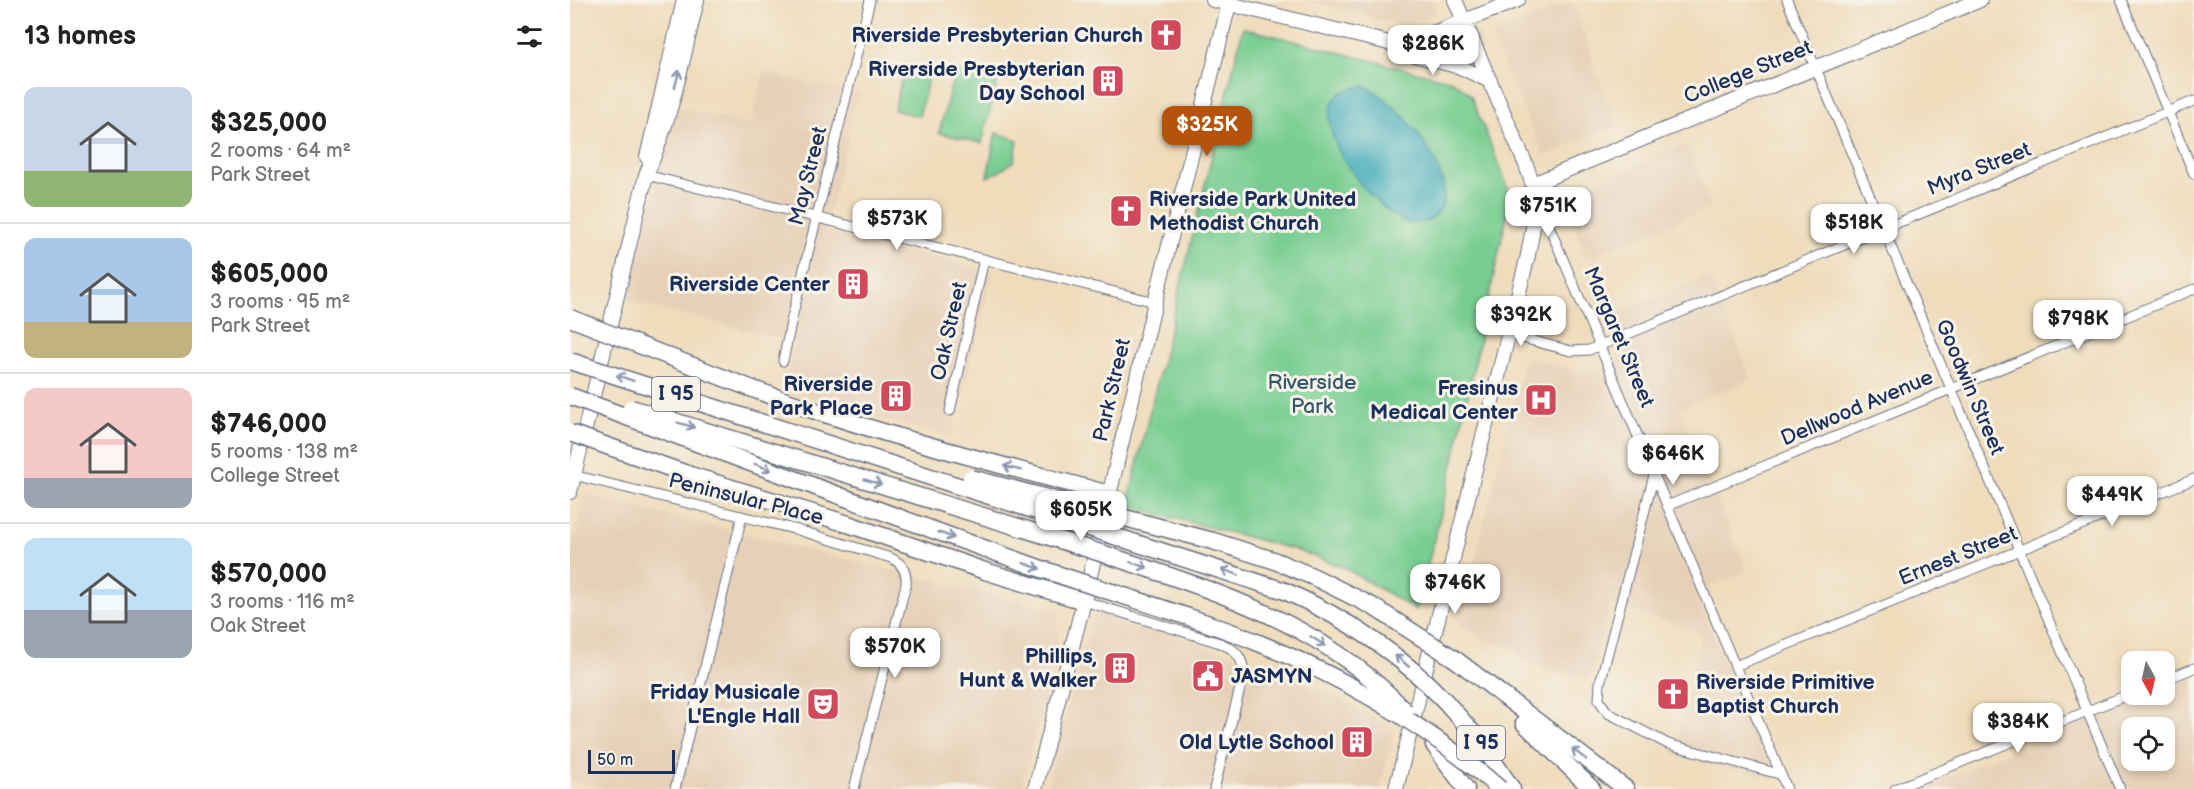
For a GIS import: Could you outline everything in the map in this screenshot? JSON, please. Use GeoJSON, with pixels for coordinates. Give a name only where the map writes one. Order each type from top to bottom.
{"type":"FeatureCollection","features":[{"type":"Feature","properties":{"kind":"highway"},"geometry":{"type":"LineString","coordinates":[[570,318],[724,378],[863,428],[1109,494]]}},
{"type":"Feature","properties":{"kind":"highway","name":"I 95"},"geometry":{"type":"LineString","coordinates":[[570,361],[1285,591],[1322,608],[1376,640],[1409,666],[1445,701],[1480,741],[1512,789]]}},
{"type":"Feature","properties":{"kind":"highway","name":"I 95"},"geometry":{"type":"LineString","coordinates":[[570,390],[1101,553],[1247,604],[1303,631],[1356,666],[1400,706],[1434,745],[1466,789]]}},
{"type":"Feature","properties":{"kind":"highway"},"geometry":{"type":"LineString","coordinates":[[570,396],[959,540],[1266,646],[1323,672],[1379,702],[1440,742],[1500,789]]}},
{"type":"Feature","properties":{"kind":"highway"},"geometry":{"type":"LineString","coordinates":[[781,428],[1213,541],[1273,560],[1314,577],[1372,606],[1455,659],[1626,789]]}},
{"type":"Feature","properties":{"kind":"highway"},"geometry":{"type":"LineString","coordinates":[[570,433],[690,475],[1084,601]]}},
{"type":"Feature","properties":{"kind":"highway"},"geometry":{"type":"LineString","coordinates":[[1455,659],[1592,789]]}},
{"type":"Feature","properties":{"kind":"street"},"geometry":{"type":"LineString","coordinates":[[570,492],[571,477],[646,174],[648,148],[684,0]]}},
{"type":"Feature","properties":{"kind":"street"},"geometry":{"type":"LineString","coordinates":[[646,174],[657,150],[676,86],[697,0]]}},
{"type":"Feature","properties":{"kind":"street","name":"May Street"},"geometry":{"type":"LineString","coordinates":[[783,361],[870,0]]}},
{"type":"Feature","properties":{"kind":"street"},"geometry":{"type":"LineString","coordinates":[[1213,0],[1229,2],[1389,43],[1411,54],[1460,66],[1490,81]]}},
{"type":"Feature","properties":{"kind":"street","name":"Margaret Street"},"geometry":{"type":"LineString","coordinates":[[1455,0],[1787,789]]}},
{"type":"Feature","properties":{"kind":"street"},"geometry":{"type":"LineString","coordinates":[[1389,43],[1418,39],[1518,0]]}},
{"type":"Feature","properties":{"kind":"street","name":"Goodwin Street"},"geometry":{"type":"LineString","coordinates":[[1787,0],[2120,789]]}},
{"type":"Feature","properties":{"kind":"street","name":"College Street"},"geometry":{"type":"LineString","coordinates":[[1533,184],[1980,0]]}},
{"type":"Feature","properties":{"kind":"street"},"geometry":{"type":"LineString","coordinates":[[2121,0],[2194,174]]}},
{"type":"Feature","properties":{"kind":"street","name":"Park Street"},"geometry":{"type":"LineString","coordinates":[[1035,789],[1084,601],[1229,2]]}},
{"type":"Feature","properties":{"kind":"street","name":"Myra Street"},"geometry":{"type":"LineString","coordinates":[[1508,334],[1571,351],[1589,350],[2194,101]]}},
{"type":"Feature","properties":{"kind":"street"},"geometry":{"type":"LineString","coordinates":[[646,174],[1155,302]]}},
{"type":"Feature","properties":{"kind":"street"},"geometry":{"type":"LineString","coordinates":[[1396,789],[1531,245],[1538,200]]}},
{"type":"Feature","properties":{"kind":"street","name":"Oak Street"},"geometry":{"type":"LineString","coordinates":[[950,411],[984,259]]}},
{"type":"Feature","properties":{"kind":"street","name":"Dellwood Avenue"},"geometry":{"type":"LineString","coordinates":[[1667,506],[2194,289]]}},
{"type":"Feature","properties":{"kind":"street"},"geometry":{"type":"LineString","coordinates":[[1654,475],[1600,683],[1599,700],[1608,713],[1668,744],[1779,774]]}},
{"type":"Feature","properties":{"kind":"street","name":"Peninsular Place"},"geometry":{"type":"LineString","coordinates":[[571,477],[742,516],[891,558],[900,563],[904,570],[905,587],[854,789]]}},
{"type":"Feature","properties":{"kind":"street","name":"Ernest Street"},"geometry":{"type":"LineString","coordinates":[[1735,666],[2194,478]]}},
{"type":"Feature","properties":{"kind":"street"},"geometry":{"type":"LineString","coordinates":[[675,789],[742,516]]}},
{"type":"Feature","properties":{"kind":"street"},"geometry":{"type":"LineString","coordinates":[[1084,601],[1226,646],[1234,651],[1243,668],[1243,677],[1214,789]]}},
{"type":"Feature","properties":{"kind":"street"},"geometry":{"type":"LineString","coordinates":[[2175,676],[2194,668]]}},
{"type":"Feature","properties":{"kind":"street"},"geometry":{"type":"LineString","coordinates":[[1895,789],[2121,698]]}},
{"type":"Feature","properties":{"kind":"shaded area"},"geometry":{"type":"Polygon","coordinates":[[[1305,0],[1432,0],[1438,13],[1406,26],[1305,0]]]}},
{"type":"Feature","properties":{"kind":"shaded area"},"geometry":{"type":"Polygon","coordinates":[[[1571,2],[1594,59],[1591,61],[1618,125],[1544,156],[1492,35],[1571,2]]]}},
{"type":"Feature","properties":{"kind":"shaded area"},"geometry":{"type":"Polygon","coordinates":[[[764,72],[858,95],[825,231],[993,273],[952,437],[862,414],[784,386],[795,342],[627,301],[674,107],[751,124],[764,72]]]}},
{"type":"Feature","properties":{"kind":"shaded area"},"geometry":{"type":"Polygon","coordinates":[[[1687,144],[1712,207],[1587,258],[1563,196],[1687,144]]]}},
{"type":"Feature","properties":{"kind":"shaded area"},"geometry":{"type":"Polygon","coordinates":[[[1710,276],[1751,379],[1679,409],[1747,570],[1695,593],[1775,779],[1673,756],[1702,632],[1611,605],[1590,679],[1519,660],[1516,649],[1488,641],[1459,624],[1525,358],[1587,373],[1628,356],[1611,316],[1710,276]]]}},
{"type":"Feature","properties":{"kind":"shaded area"},"geometry":{"type":"Polygon","coordinates":[[[585,495],[1057,611],[1057,650],[1021,789],[605,789],[570,780],[570,553],[585,495]]]}},
{"type":"Feature","properties":{"kind":"shaded area"},"geometry":{"type":"Polygon","coordinates":[[[1096,609],[1253,662],[1340,699],[1394,730],[1380,789],[1047,789],[1096,609]]]}},
{"type":"Feature","properties":{"kind":"shaded area"},"geometry":{"type":"Polygon","coordinates":[[[2194,676],[2194,789],[1918,789],[2124,705],[2175,705],[2175,684],[2194,676]]]}},
{"type":"Feature","properties":{"kind":"green space","name":"Riverside Park"},"geometry":{"type":"Polygon","coordinates":[[[1243,28],[1452,81],[1471,96],[1511,196],[1449,482],[1416,610],[1343,567],[1293,549],[1127,506],[1243,28]]]}},
{"type":"Feature","properties":{"kind":"green space"},"geometry":{"type":"Polygon","coordinates":[[[905,66],[930,72],[919,116],[894,110],[905,66]]]}},
{"type":"Feature","properties":{"kind":"green space"},"geometry":{"type":"Polygon","coordinates":[[[955,71],[997,82],[982,143],[939,133],[955,71]]]}},
{"type":"Feature","properties":{"kind":"green space"},"geometry":{"type":"Polygon","coordinates":[[[996,133],[1018,140],[1014,161],[987,177],[996,133]]]}},
{"type":"Feature","properties":{"kind":"water"},"geometry":{"type":"Polygon","coordinates":[[[1363,86],[1377,93],[1393,106],[1424,142],[1436,163],[1443,183],[1444,201],[1436,215],[1427,220],[1411,223],[1396,217],[1377,202],[1358,181],[1342,157],[1332,133],[1330,111],[1339,95],[1363,86]]]}},
{"type":"Feature","properties":{"kind":"place","name":"Riverside Presbyterian Church"},"geometry":{"type":"Point","coordinates":[1166,35]}},
{"type":"Feature","properties":{"kind":"place","name":"Riverside Presbyterian Day School"},"geometry":{"type":"Point","coordinates":[1108,81]}},
{"type":"Feature","properties":{"kind":"place","name":"Riverside Park United Methodist Church"},"geometry":{"type":"Point","coordinates":[1126,211]}},
{"type":"Feature","properties":{"kind":"place","name":"Riverside Center"},"geometry":{"type":"Point","coordinates":[853,284]}},
{"type":"Feature","properties":{"kind":"place","name":"Riverside Park Place"},"geometry":{"type":"Point","coordinates":[896,396]}},
{"type":"Feature","properties":{"kind":"place","name":"Fresinus Medical Center"},"geometry":{"type":"Point","coordinates":[1541,400]}},
{"type":"Feature","properties":{"kind":"place","name":"Phillips, Hunt & Walker"},"geometry":{"type":"Point","coordinates":[1120,668]}},
{"type":"Feature","properties":{"kind":"place","name":"JASMYN"},"geometry":{"type":"Point","coordinates":[1208,676]}},
{"type":"Feature","properties":{"kind":"place","name":"Riverside Primitive Baptist Church"},"geometry":{"type":"Point","coordinates":[1673,694]}},
{"type":"Feature","properties":{"kind":"place","name":"Friday Musicale L'Engle Hall"},"geometry":{"type":"Point","coordinates":[823,704]}},
{"type":"Feature","properties":{"kind":"place","name":"Old Lytle School"},"geometry":{"type":"Point","coordinates":[1357,742]}}]}
